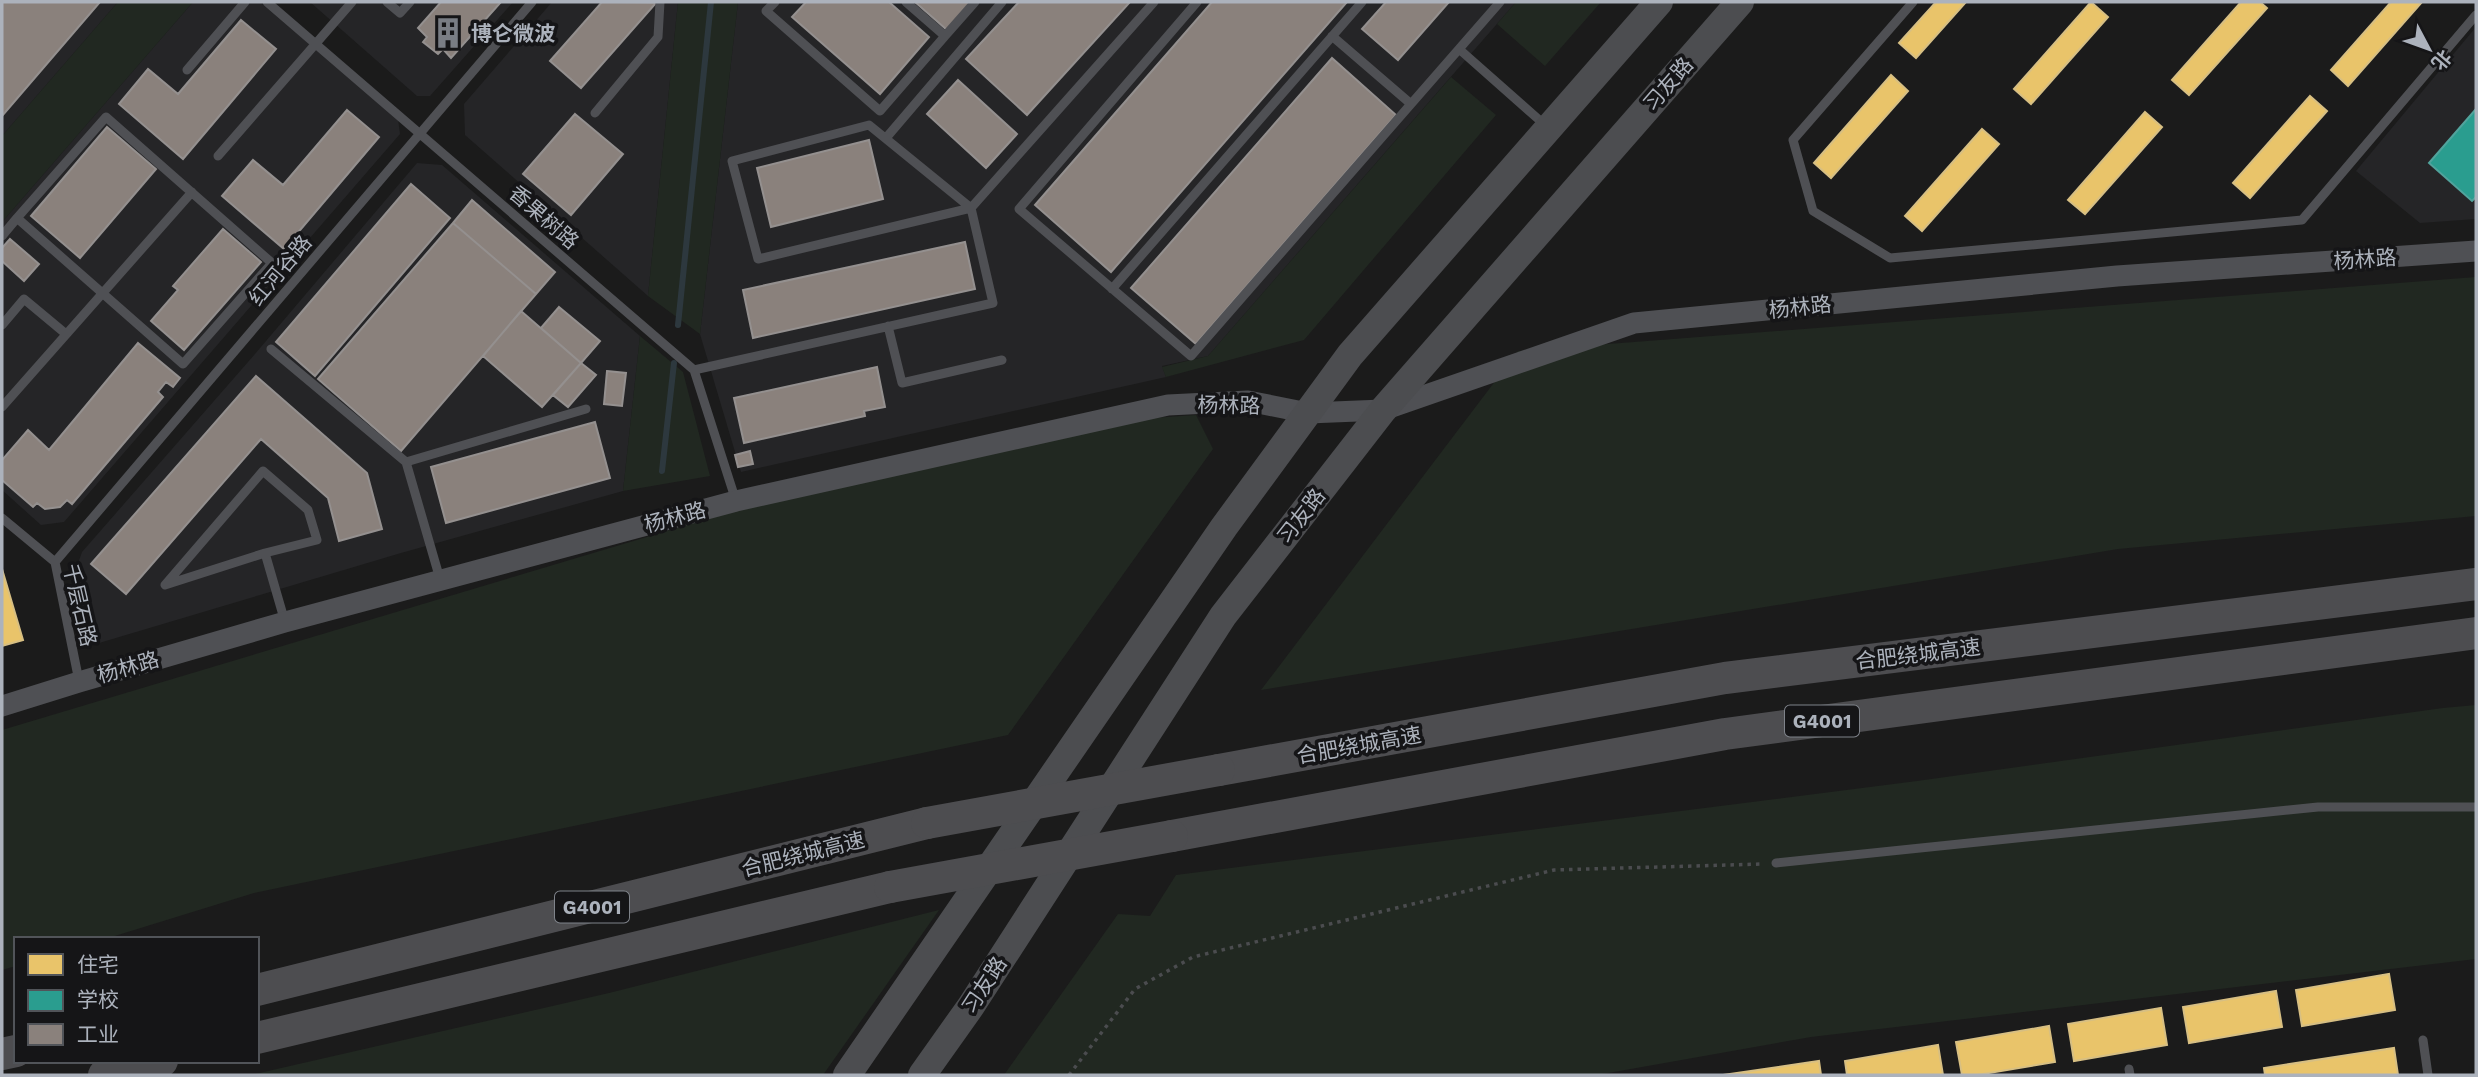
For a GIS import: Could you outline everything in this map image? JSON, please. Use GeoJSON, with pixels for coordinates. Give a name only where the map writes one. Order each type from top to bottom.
{"type":"FeatureCollection","features":[{"type":"Feature","properties":{"kind":"highway","name":"合肥绕城高速"},"geometry":{"type":"LineString","coordinates":[[259,990],[927,823],[1726,678],[2476,584]]}},
{"type":"Feature","properties":{"kind":"highway","name":"G4001"},"geometry":{"type":"LineString","coordinates":[[259,1038],[890,887],[1725,734],[2476,633]]}},
{"type":"Feature","properties":{"kind":"highway"},"geometry":{"type":"LineString","coordinates":[[104,1075],[154,1063]]}},
{"type":"Feature","properties":{"kind":"main road"},"geometry":{"type":"LineString","coordinates":[[847,1075],[1224,527],[1350,355],[1659,2]]}},
{"type":"Feature","properties":{"kind":"main road","name":"习友路"},"geometry":{"type":"LineString","coordinates":[[922,1075],[971,1006],[1223,616],[1383,410],[1740,2]]}},
{"type":"Feature","properties":{"kind":"street","name":"杨林路"},"geometry":{"type":"LineString","coordinates":[[2,706],[285,622],[736,501],[1168,405],[1248,401],[1308,413],[1383,410],[1634,323],[2117,276],[2476,251]]}},
{"type":"Feature","properties":{"kind":"lane"},"geometry":{"type":"LineString","coordinates":[[187,70],[245,2]]}},
{"type":"Feature","properties":{"kind":"lane","name":"香果树路"},"geometry":{"type":"LineString","coordinates":[[267,2],[694,370]]}},
{"type":"Feature","properties":{"kind":"lane"},"geometry":{"type":"LineString","coordinates":[[218,156],[352,2]]}},
{"type":"Feature","properties":{"kind":"lane"},"geometry":{"type":"LineString","coordinates":[[387,2],[400,13],[410,2]]}},
{"type":"Feature","properties":{"kind":"lane","name":"红河谷路"},"geometry":{"type":"LineString","coordinates":[[55,562],[532,2]]}},
{"type":"Feature","properties":{"kind":"lane"},"geometry":{"type":"LineString","coordinates":[[595,113],[658,37],[660,2]]}},
{"type":"Feature","properties":{"kind":"lane"},"geometry":{"type":"LineString","coordinates":[[775,2],[766,11],[880,111],[975,2]]}},
{"type":"Feature","properties":{"kind":"lane"},"geometry":{"type":"LineString","coordinates":[[906,2],[945,36]]}},
{"type":"Feature","properties":{"kind":"lane"},"geometry":{"type":"LineString","coordinates":[[886,138],[1002,2]]}},
{"type":"Feature","properties":{"kind":"lane"},"geometry":{"type":"LineString","coordinates":[[736,501],[694,370],[993,303],[971,208],[869,125],[732,161],[758,259],[971,208],[1154,2]]}},
{"type":"Feature","properties":{"kind":"lane"},"geometry":{"type":"LineString","coordinates":[[1197,2],[1019,209],[1191,356],[1500,2]]}},
{"type":"Feature","properties":{"kind":"lane"},"geometry":{"type":"LineString","coordinates":[[1112,289],[1362,2]]}},
{"type":"Feature","properties":{"kind":"lane"},"geometry":{"type":"LineString","coordinates":[[1913,2],[1793,140],[1813,211],[1890,258],[2302,220],[2476,15]]}},
{"type":"Feature","properties":{"kind":"lane"},"geometry":{"type":"LineString","coordinates":[[1332,36],[1411,104]]}},
{"type":"Feature","properties":{"kind":"lane"},"geometry":{"type":"LineString","coordinates":[[1460,49],[1549,129]]}},
{"type":"Feature","properties":{"kind":"lane"},"geometry":{"type":"LineString","coordinates":[[2,236],[106,117],[272,263],[183,364],[17,219]]}},
{"type":"Feature","properties":{"kind":"lane"},"geometry":{"type":"LineString","coordinates":[[2,407],[192,192]]}},
{"type":"Feature","properties":{"kind":"lane"},"geometry":{"type":"LineString","coordinates":[[2,325],[24,299],[66,334]]}},
{"type":"Feature","properties":{"kind":"lane"},"geometry":{"type":"LineString","coordinates":[[888,327],[902,383],[1002,360]]}},
{"type":"Feature","properties":{"kind":"lane"},"geometry":{"type":"LineString","coordinates":[[271,349],[406,462],[441,581]]}},
{"type":"Feature","properties":{"kind":"lane"},"geometry":{"type":"LineString","coordinates":[[406,462],[586,410]]}},
{"type":"Feature","properties":{"kind":"lane"},"geometry":{"type":"LineString","coordinates":[[263,471],[307,510],[317,540],[265,553],[165,585],[263,471]]}},
{"type":"Feature","properties":{"kind":"lane","name":"千层石路"},"geometry":{"type":"LineString","coordinates":[[2,517],[55,562],[79,681]]}},
{"type":"Feature","properties":{"kind":"lane"},"geometry":{"type":"LineString","coordinates":[[265,553],[285,622]]}},
{"type":"Feature","properties":{"kind":"lane"},"geometry":{"type":"LineString","coordinates":[[1776,863],[2318,807],[2476,807]]}},
{"type":"Feature","properties":{"kind":"lane"},"geometry":{"type":"LineString","coordinates":[[2423,1040],[2428,1075]]}},
{"type":"Feature","properties":{"kind":"path"},"geometry":{"type":"LineString","coordinates":[[1069,1075],[1135,989],[1194,957],[1554,870],[1776,863]]}},
{"type":"Feature","properties":{"kind":"shaded area"},"geometry":{"type":"Polygon","coordinates":[[[2,2],[118,2],[2,136],[2,2]]]}},
{"type":"Feature","properties":{"kind":"shaded area"},"geometry":{"type":"Polygon","coordinates":[[[118,2],[193,2],[2,222],[2,136],[118,2]]]}},
{"type":"Feature","properties":{"kind":"shaded area"},"geometry":{"type":"Polygon","coordinates":[[[193,2],[260,2],[398,119],[400,134],[64,522],[41,525],[2,490],[2,222],[193,2]]]}},
{"type":"Feature","properties":{"kind":"shaded area"},"geometry":{"type":"Polygon","coordinates":[[[310,2],[513,2],[430,96],[417,96],[310,2]]]}},
{"type":"Feature","properties":{"kind":"shaded area"},"geometry":{"type":"Polygon","coordinates":[[[552,2],[678,2],[648,296],[465,135],[464,104],[552,2]]]}},
{"type":"Feature","properties":{"kind":"shaded area"},"geometry":{"type":"Polygon","coordinates":[[[678,2],[738,2],[700,334],[648,296],[678,2]]]}},
{"type":"Feature","properties":{"kind":"shaded area"},"geometry":{"type":"Polygon","coordinates":[[[738,2],[1516,2],[1208,356],[1162,366],[1166,377],[741,472],[700,334],[738,2]]]}},
{"type":"Feature","properties":{"kind":"shaded area"},"geometry":{"type":"Polygon","coordinates":[[[1516,2],[1601,2],[1545,66],[1497,24],[1516,2]]]}},
{"type":"Feature","properties":{"kind":"shaded area"},"geometry":{"type":"Polygon","coordinates":[[[2476,27],[2476,219],[2420,223],[2356,171],[2476,27]]]}},
{"type":"Feature","properties":{"kind":"shaded area"},"geometry":{"type":"Polygon","coordinates":[[[1451,77],[1496,115],[1304,340],[1166,377],[1162,367],[1208,356],[1451,77]]]}},
{"type":"Feature","properties":{"kind":"shaded area"},"geometry":{"type":"Polygon","coordinates":[[[417,163],[442,165],[640,336],[623,491],[401,553],[89,646],[75,572],[82,552],[417,163]]]}},
{"type":"Feature","properties":{"kind":"shaded area"},"geometry":{"type":"Polygon","coordinates":[[[2476,277],[2476,516],[2118,549],[1261,690],[1518,351],[2476,277]]]}},
{"type":"Feature","properties":{"kind":"shaded area"},"geometry":{"type":"Polygon","coordinates":[[[640,336],[683,372],[710,476],[623,491],[640,336]]]}},
{"type":"Feature","properties":{"kind":"shaded area"},"geometry":{"type":"Polygon","coordinates":[[[1196,415],[1213,449],[1008,735],[254,893],[111,937],[14,937],[14,967],[2,970],[2,730],[804,490],[1137,419],[1196,415]]]}},
{"type":"Feature","properties":{"kind":"shaded area"},"geometry":{"type":"Polygon","coordinates":[[[2476,705],[2476,959],[1811,1037],[1597,1075],[1004,1075],[1118,914],[1150,916],[1176,875],[1917,781],[2476,705]]]}},
{"type":"Feature","properties":{"kind":"shaded area"},"geometry":{"type":"Polygon","coordinates":[[[939,910],[823,1075],[251,1075],[609,993],[939,910]]]}},
{"type":"Feature","properties":{"kind":"building: 住宅"},"geometry":{"type":"Polygon","coordinates":[[[1936,2],[1966,2],[1916,58],[1899,43],[1936,2]]]}},
{"type":"Feature","properties":{"kind":"building: 住宅"},"geometry":{"type":"Polygon","coordinates":[[[2091,2],[2108,17],[2031,104],[2014,89],[2091,2]]]}},
{"type":"Feature","properties":{"kind":"building: 住宅"},"geometry":{"type":"Polygon","coordinates":[[[2241,2],[2260,2],[2267,8],[2189,95],[2172,80],[2241,2]]]}},
{"type":"Feature","properties":{"kind":"building: 住宅"},"geometry":{"type":"Polygon","coordinates":[[[2391,2],[2422,2],[2348,86],[2331,70],[2391,2]]]}},
{"type":"Feature","properties":{"kind":"building: 住宅"},"geometry":{"type":"Polygon","coordinates":[[[1891,75],[1908,91],[1831,178],[1814,163],[1891,75]]]}},
{"type":"Feature","properties":{"kind":"building: 住宅"},"geometry":{"type":"Polygon","coordinates":[[[2310,96],[2327,111],[2250,198],[2233,183],[2310,96]]]}},
{"type":"Feature","properties":{"kind":"building: 住宅"},"geometry":{"type":"Polygon","coordinates":[[[2145,112],[2162,127],[2085,214],[2068,200],[2145,112]]]}},
{"type":"Feature","properties":{"kind":"building: 住宅"},"geometry":{"type":"Polygon","coordinates":[[[1982,129],[1999,144],[1922,231],[1905,216],[1982,129]]]}},
{"type":"Feature","properties":{"kind":"building: 住宅"},"geometry":{"type":"Polygon","coordinates":[[[2,569],[23,640],[2,646],[2,569]]]}},
{"type":"Feature","properties":{"kind":"building: 住宅"},"geometry":{"type":"Polygon","coordinates":[[[2389,974],[2395,1010],[2302,1026],[2296,990],[2389,974]]]}},
{"type":"Feature","properties":{"kind":"building: 住宅"},"geometry":{"type":"Polygon","coordinates":[[[2276,991],[2282,1027],[2189,1043],[2183,1007],[2276,991]]]}},
{"type":"Feature","properties":{"kind":"building: 住宅"},"geometry":{"type":"Polygon","coordinates":[[[2161,1008],[2167,1045],[2074,1061],[2068,1024],[2161,1008]]]}},
{"type":"Feature","properties":{"kind":"building: 住宅"},"geometry":{"type":"Polygon","coordinates":[[[2049,1026],[2055,1062],[1962,1075],[1956,1042],[2049,1026]]]}},
{"type":"Feature","properties":{"kind":"building: 住宅"},"geometry":{"type":"Polygon","coordinates":[[[1938,1045],[1943,1075],[1847,1075],[1845,1061],[1938,1045]]]}},
{"type":"Feature","properties":{"kind":"building: 住宅"},"geometry":{"type":"Polygon","coordinates":[[[2394,1048],[2398,1075],[2265,1075],[2264,1068],[2394,1048]]]}},
{"type":"Feature","properties":{"kind":"building: 住宅"},"geometry":{"type":"Polygon","coordinates":[[[1819,1061],[1821,1075],[1723,1075],[1819,1061]]]}},
{"type":"Feature","properties":{"kind":"building: 学校"},"geometry":{"type":"Polygon","coordinates":[[[2476,109],[2476,197],[2472,201],[2429,163],[2476,109]]]}},
{"type":"Feature","properties":{"kind":"building: 工业"},"geometry":{"type":"Polygon","coordinates":[[[2,2],[100,2],[2,116],[2,2]]]}},
{"type":"Feature","properties":{"kind":"building: 工业","name":"博仑微波"},"geometry":{"type":"Polygon","coordinates":[[[441,2],[501,2],[451,58],[443,49],[438,54],[423,42],[427,37],[418,28],[441,2]]]}},
{"type":"Feature","properties":{"kind":"building: 工业"},"geometry":{"type":"Polygon","coordinates":[[[602,2],[656,3],[581,88],[550,61],[602,2]]]}},
{"type":"Feature","properties":{"kind":"building: 工业"},"geometry":{"type":"Polygon","coordinates":[[[806,2],[889,2],[929,37],[880,94],[792,17],[806,2]]]}},
{"type":"Feature","properties":{"kind":"building: 工业"},"geometry":{"type":"Polygon","coordinates":[[[915,2],[971,2],[947,30],[915,2]]]}},
{"type":"Feature","properties":{"kind":"building: 工业"},"geometry":{"type":"Polygon","coordinates":[[[1019,2],[1130,2],[1027,115],[966,59],[1019,2]]]}},
{"type":"Feature","properties":{"kind":"building: 工业"},"geometry":{"type":"Polygon","coordinates":[[[1212,2],[1347,2],[1111,272],[1035,205],[1212,2]]]}},
{"type":"Feature","properties":{"kind":"building: 工业"},"geometry":{"type":"Polygon","coordinates":[[[1386,2],[1449,2],[1398,60],[1362,29],[1386,2]]]}},
{"type":"Feature","properties":{"kind":"building: 工业"},"geometry":{"type":"Polygon","coordinates":[[[241,20],[276,49],[183,159],[119,104],[148,69],[178,94],[241,20]]]}},
{"type":"Feature","properties":{"kind":"building: 工业"},"geometry":{"type":"Polygon","coordinates":[[[1332,58],[1396,115],[1196,344],[1131,288],[1332,58]]]}},
{"type":"Feature","properties":{"kind":"building: 工业"},"geometry":{"type":"Polygon","coordinates":[[[958,80],[1017,134],[986,168],[927,114],[958,80]]]}},
{"type":"Feature","properties":{"kind":"building: 工业"},"geometry":{"type":"Polygon","coordinates":[[[347,110],[379,137],[284,249],[222,196],[253,160],[283,185],[347,110]]]}},
{"type":"Feature","properties":{"kind":"building: 工业"},"geometry":{"type":"Polygon","coordinates":[[[575,114],[623,154],[571,215],[523,174],[575,114]]]}},
{"type":"Feature","properties":{"kind":"building: 工业"},"geometry":{"type":"Polygon","coordinates":[[[107,127],[156,169],[80,258],[31,216],[107,127]]]}},
{"type":"Feature","properties":{"kind":"building: 工业"},"geometry":{"type":"Polygon","coordinates":[[[869,140],[883,199],[771,227],[757,168],[869,140]]]}},
{"type":"Feature","properties":{"kind":"building: 工业"},"geometry":{"type":"Polygon","coordinates":[[[411,184],[450,218],[315,376],[276,342],[411,184]]]}},
{"type":"Feature","properties":{"kind":"building: 工业"},"geometry":{"type":"Polygon","coordinates":[[[472,200],[555,272],[536,294],[453,223],[472,200]]]}},
{"type":"Feature","properties":{"kind":"building: 工业"},"geometry":{"type":"Polygon","coordinates":[[[453,223],[536,294],[401,451],[318,379],[453,223]]]}},
{"type":"Feature","properties":{"kind":"building: 工业"},"geometry":{"type":"Polygon","coordinates":[[[223,229],[261,262],[184,350],[151,321],[178,290],[173,286],[223,229]]]}},
{"type":"Feature","properties":{"kind":"building: 工业"},"geometry":{"type":"Polygon","coordinates":[[[10,239],[39,264],[24,281],[2,261],[2,248],[10,239]]]}},
{"type":"Feature","properties":{"kind":"building: 工业"},"geometry":{"type":"Polygon","coordinates":[[[965,242],[975,289],[753,338],[743,290],[965,242]]]}},
{"type":"Feature","properties":{"kind":"building: 工业"},"geometry":{"type":"Polygon","coordinates":[[[559,307],[600,341],[581,363],[541,328],[559,307]]]}},
{"type":"Feature","properties":{"kind":"building: 工业"},"geometry":{"type":"Polygon","coordinates":[[[521,311],[581,363],[542,407],[483,356],[521,311]]]}},
{"type":"Feature","properties":{"kind":"building: 工业"},"geometry":{"type":"Polygon","coordinates":[[[138,343],[180,378],[173,387],[166,382],[158,392],[163,397],[72,504],[67,500],[60,507],[45,509],[37,503],[33,507],[2,480],[2,460],[28,430],[49,450],[138,343]]]}},
{"type":"Feature","properties":{"kind":"building: 工业"},"geometry":{"type":"Polygon","coordinates":[[[581,363],[596,375],[568,407],[553,395],[581,363]]]}},
{"type":"Feature","properties":{"kind":"building: 工业"},"geometry":{"type":"Polygon","coordinates":[[[877,367],[885,407],[864,411],[865,416],[744,443],[734,398],[877,367]]]}},
{"type":"Feature","properties":{"kind":"building: 工业"},"geometry":{"type":"Polygon","coordinates":[[[607,371],[626,373],[622,406],[604,404],[607,371]]]}},
{"type":"Feature","properties":{"kind":"building: 工业"},"geometry":{"type":"Polygon","coordinates":[[[256,376],[367,473],[382,529],[339,541],[328,498],[261,439],[126,594],[91,564],[256,376]]]}},
{"type":"Feature","properties":{"kind":"building: 工业"},"geometry":{"type":"Polygon","coordinates":[[[595,422],[610,478],[446,523],[431,467],[595,422]]]}},
{"type":"Feature","properties":{"kind":"building: 工业"},"geometry":{"type":"Polygon","coordinates":[[[750,451],[753,464],[738,467],[735,455],[750,451]]]}},
{"type":"Feature","properties":{"kind":"waterway"},"geometry":{"type":"LineString","coordinates":[[678,325],[711,2]]}},
{"type":"Feature","properties":{"kind":"waterway"},"geometry":{"type":"LineString","coordinates":[[662,471],[674,363]]}},
{"type":"Feature","properties":{"kind":"place","name":"博仑微波"},"geometry":{"type":"Point","coordinates":[448,33]}}]}
